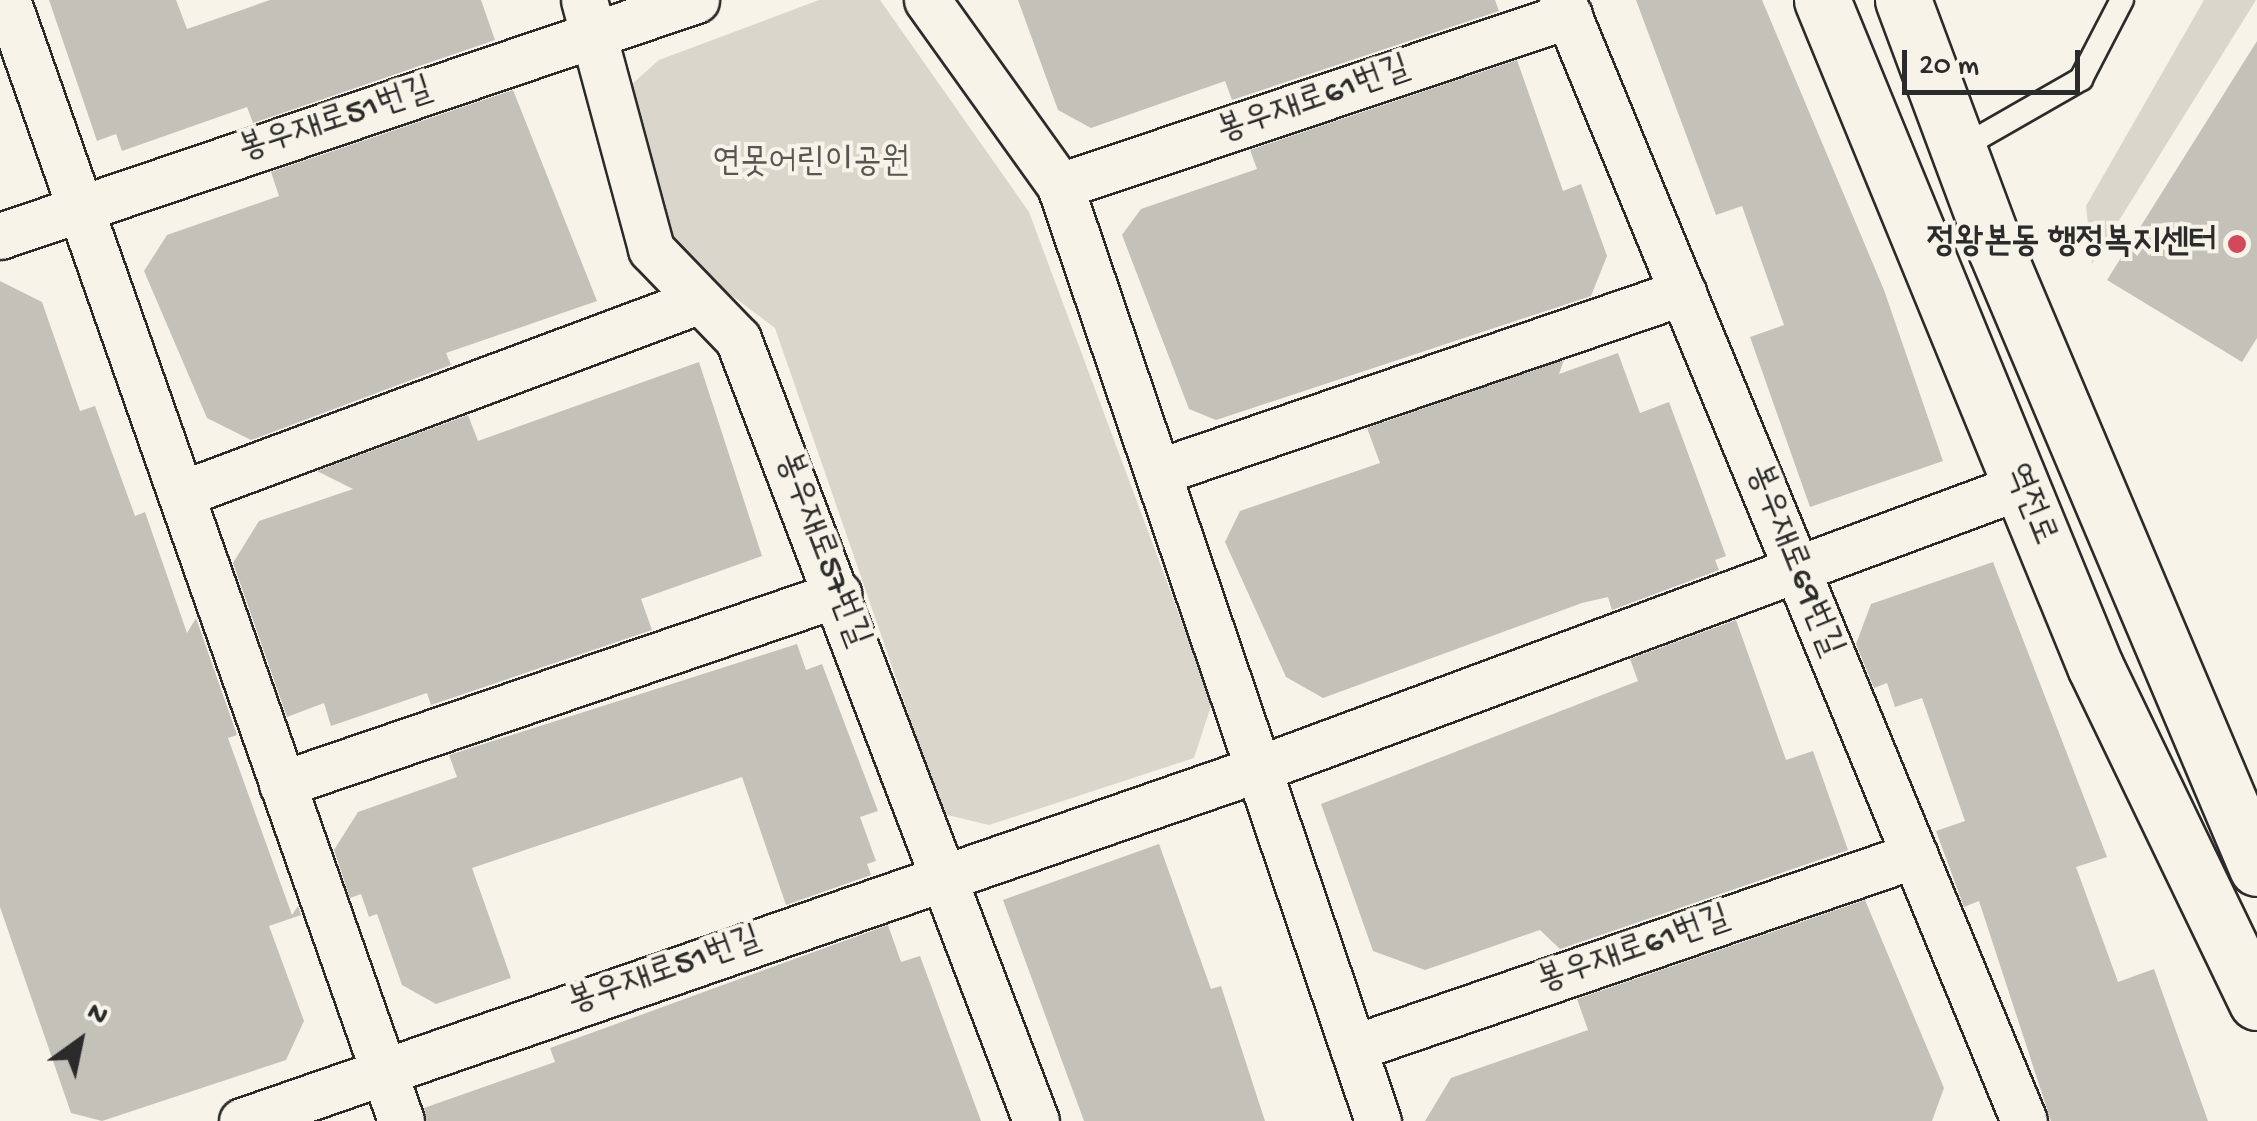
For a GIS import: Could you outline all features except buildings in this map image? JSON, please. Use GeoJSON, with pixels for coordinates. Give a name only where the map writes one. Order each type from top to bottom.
{"type":"FeatureCollection","features":[{"type":"Feature","properties":{"kind":"main road","name":"역전로"},"geometry":{"type":"LineString","coordinates":[[1822,0],[2095,666],[2257,1002]]}},
{"type":"Feature","properties":{"kind":"main road","name":"역전로"},"geometry":{"type":"LineString","coordinates":[[1903,0],[1958,149],[2257,868]]}},
{"type":"Feature","properties":{"kind":"street"},"geometry":{"type":"LineString","coordinates":[[6,0],[401,1121]]}},
{"type":"Feature","properties":{"kind":"street","name":"봉우재로51번길"},"geometry":{"type":"LineString","coordinates":[[0,236],[589,18],[696,0]]}},
{"type":"Feature","properties":{"kind":"street"},"geometry":{"type":"LineString","coordinates":[[927,0],[1060,186],[1378,1121]]}},
{"type":"Feature","properties":{"kind":"street","name":"봉우재로61번길"},"geometry":{"type":"LineString","coordinates":[[1060,186],[1565,8]]}},
{"type":"Feature","properties":{"kind":"street","name":"봉우재로69번길"},"geometry":{"type":"LineString","coordinates":[[1565,8],[2024,1121]]}},
{"type":"Feature","properties":{"kind":"street","name":"봉우재로57번길"},"geometry":{"type":"LineString","coordinates":[[589,18],[652,249],[738,339],[947,873],[1036,1121]]}},
{"type":"Feature","properties":{"kind":"street"},"geometry":{"type":"LineString","coordinates":[[1158,472],[1682,292]]}},
{"type":"Feature","properties":{"kind":"street"},"geometry":{"type":"LineString","coordinates":[[180,494],[698,301]]}},
{"type":"Feature","properties":{"kind":"street"},"geometry":{"type":"LineString","coordinates":[[1258,770],[2021,486]]}},
{"type":"Feature","properties":{"kind":"street"},"geometry":{"type":"LineString","coordinates":[[282,784],[838,594]]}},
{"type":"Feature","properties":{"kind":"street","name":"봉우재로51번길"},"geometry":{"type":"LineString","coordinates":[[242,1121],[947,873],[1258,770]]}},
{"type":"Feature","properties":{"kind":"street","name":"봉우재로61번길"},"geometry":{"type":"LineString","coordinates":[[1354,1048],[1915,855]]}},
{"type":"Feature","properties":{"kind":"lane"},"geometry":{"type":"LineString","coordinates":[[1958,149],[2081,79],[2122,0]]}},
{"type":"Feature","properties":{"kind":"green space","name":"연못어린이공원"},"geometry":{"type":"Polygon","coordinates":[[[819,0],[880,0],[1029,212],[1212,703],[1194,758],[989,825],[943,814],[775,328],[666,246],[623,92],[659,60],[819,0]]]}},
{"type":"Feature","properties":{"kind":"green space"},"geometry":{"type":"Polygon","coordinates":[[[2204,0],[2256,0],[2092,264],[2086,206],[2204,0]]]}},
{"type":"Feature","properties":{"kind":"place","name":"정왕본동 행정복지센터"},"geometry":{"type":"Point","coordinates":[2237,244]}}]}
